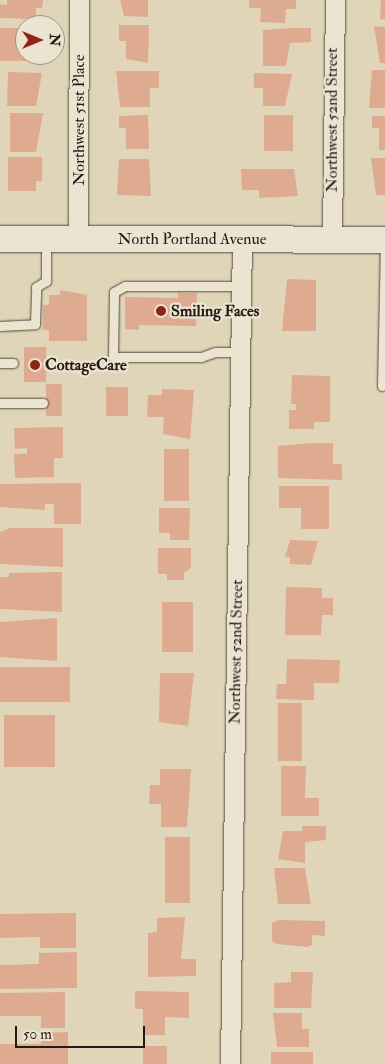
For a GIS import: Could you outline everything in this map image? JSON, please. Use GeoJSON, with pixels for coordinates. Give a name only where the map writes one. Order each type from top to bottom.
{"type":"FeatureCollection","features":[{"type":"Feature","properties":{"kind":"main road","name":"North Portland Avenue"},"geometry":{"type":"LineString","coordinates":[[0,239],[385,240]]}},
{"type":"Feature","properties":{"kind":"street","name":"Northwest 51st Place"},"geometry":{"type":"LineString","coordinates":[[78,239],[79,0]]}},
{"type":"Feature","properties":{"kind":"street","name":"Northwest 52nd Street"},"geometry":{"type":"LineString","coordinates":[[332,240],[336,0]]}},
{"type":"Feature","properties":{"kind":"street","name":"Northwest 52nd Street"},"geometry":{"type":"LineString","coordinates":[[230,1064],[242,240]]}},
{"type":"Feature","properties":{"kind":"lane"},"geometry":{"type":"LineString","coordinates":[[0,326],[35,324],[36,287],[46,281],[46,239]]}},
{"type":"Feature","properties":{"kind":"lane"},"geometry":{"type":"LineString","coordinates":[[382,386],[384,370],[385,245]]}},
{"type":"Feature","properties":{"kind":"lane"},"geometry":{"type":"LineString","coordinates":[[240,352],[215,352],[201,357],[113,357],[114,292],[125,286],[241,286]]}},
{"type":"Feature","properties":{"kind":"lane"},"geometry":{"type":"LineString","coordinates":[[0,363],[13,363]]}},
{"type":"Feature","properties":{"kind":"lane"},"geometry":{"type":"LineString","coordinates":[[0,403],[43,403]]}},
{"type":"Feature","properties":{"kind":"building"},"geometry":{"type":"Polygon","coordinates":[[[7,0],[43,0],[42,8],[36,8],[36,15],[15,15],[15,18],[0,18],[0,4],[7,5],[7,0]]]}},
{"type":"Feature","properties":{"kind":"building"},"geometry":{"type":"Polygon","coordinates":[[[120,0],[148,0],[148,17],[124,16],[120,0]]]}},
{"type":"Feature","properties":{"kind":"building"},"geometry":{"type":"Polygon","coordinates":[[[249,0],[296,0],[296,9],[286,9],[285,23],[260,22],[261,8],[249,8],[249,0]]]}},
{"type":"Feature","properties":{"kind":"building"},"geometry":{"type":"Polygon","coordinates":[[[381,0],[385,0],[385,20],[380,19],[381,0]]]}},
{"type":"Feature","properties":{"kind":"building"},"geometry":{"type":"Polygon","coordinates":[[[119,25],[149,25],[148,63],[126,59],[126,41],[119,41],[119,25]]]}},
{"type":"Feature","properties":{"kind":"building"},"geometry":{"type":"Polygon","coordinates":[[[374,26],[385,27],[385,63],[380,63],[374,26]]]}},
{"type":"Feature","properties":{"kind":"building"},"geometry":{"type":"Polygon","coordinates":[[[0,28],[15,28],[15,61],[0,61],[0,28]]]}},
{"type":"Feature","properties":{"kind":"building"},"geometry":{"type":"Polygon","coordinates":[[[311,28],[311,42],[290,43],[286,66],[263,66],[263,30],[311,28]]]}},
{"type":"Feature","properties":{"kind":"building"},"geometry":{"type":"Polygon","coordinates":[[[372,70],[385,70],[385,108],[369,108],[372,70]]]}},
{"type":"Feature","properties":{"kind":"building"},"geometry":{"type":"Polygon","coordinates":[[[116,71],[159,71],[159,88],[150,88],[150,107],[120,107],[116,71]]]}},
{"type":"Feature","properties":{"kind":"building"},"geometry":{"type":"Polygon","coordinates":[[[8,72],[42,73],[36,106],[7,106],[8,72]]]}},
{"type":"Feature","properties":{"kind":"building"},"geometry":{"type":"Polygon","coordinates":[[[254,73],[292,74],[285,106],[263,106],[263,88],[254,88],[254,73]]]}},
{"type":"Feature","properties":{"kind":"building"},"geometry":{"type":"Polygon","coordinates":[[[10,113],[43,113],[36,152],[10,152],[10,113]]]}},
{"type":"Feature","properties":{"kind":"building"},"geometry":{"type":"Polygon","coordinates":[[[148,115],[149,149],[126,149],[126,128],[119,128],[119,116],[148,115]]]}},
{"type":"Feature","properties":{"kind":"building"},"geometry":{"type":"Polygon","coordinates":[[[264,115],[293,115],[293,151],[264,151],[264,115]]]}},
{"type":"Feature","properties":{"kind":"building"},"geometry":{"type":"Polygon","coordinates":[[[372,116],[385,116],[385,150],[379,150],[379,128],[372,128],[372,116]]]}},
{"type":"Feature","properties":{"kind":"building"},"geometry":{"type":"Polygon","coordinates":[[[8,157],[42,157],[42,181],[36,181],[36,191],[8,191],[8,157]]]}},
{"type":"Feature","properties":{"kind":"building"},"geometry":{"type":"Polygon","coordinates":[[[371,158],[385,158],[385,195],[376,195],[371,158]]]}},
{"type":"Feature","properties":{"kind":"building"},"geometry":{"type":"Polygon","coordinates":[[[119,159],[149,159],[151,196],[117,195],[119,159]]]}},
{"type":"Feature","properties":{"kind":"building"},"geometry":{"type":"Polygon","coordinates":[[[241,169],[294,169],[298,196],[259,198],[259,190],[242,190],[241,169]]]}},
{"type":"Feature","properties":{"kind":"building"},"geometry":{"type":"Polygon","coordinates":[[[287,279],[316,280],[316,331],[282,331],[287,279]]]}},
{"type":"Feature","properties":{"kind":"building"},"geometry":{"type":"Polygon","coordinates":[[[60,290],[87,295],[87,341],[49,341],[49,330],[43,330],[43,305],[49,305],[49,295],[60,295],[60,290]]]}},
{"type":"Feature","properties":{"kind":"building","name":"Smiling Faces"},"geometry":{"type":"Polygon","coordinates":[[[178,293],[197,293],[196,326],[139,325],[139,330],[125,329],[125,297],[178,298],[178,293]]]}},
{"type":"Feature","properties":{"kind":"building","name":"CottageCare"},"geometry":{"type":"Polygon","coordinates":[[[24,347],[46,347],[46,382],[24,382],[24,347]]]}},
{"type":"Feature","properties":{"kind":"building"},"geometry":{"type":"Polygon","coordinates":[[[292,375],[330,376],[330,422],[314,422],[314,429],[289,429],[289,410],[296,410],[296,404],[291,404],[292,375]]]}},
{"type":"Feature","properties":{"kind":"building"},"geometry":{"type":"Polygon","coordinates":[[[46,384],[62,384],[62,416],[46,416],[46,384]]]}},
{"type":"Feature","properties":{"kind":"building"},"geometry":{"type":"Polygon","coordinates":[[[106,387],[128,387],[128,416],[106,416],[106,387]]]}},
{"type":"Feature","properties":{"kind":"building"},"geometry":{"type":"Polygon","coordinates":[[[162,389],[194,390],[190,439],[163,434],[164,417],[147,417],[148,395],[162,395],[162,389]]]}},
{"type":"Feature","properties":{"kind":"building"},"geometry":{"type":"Polygon","coordinates":[[[63,427],[63,458],[54,458],[54,477],[15,478],[14,454],[27,454],[27,448],[15,449],[14,428],[63,427]]]}},
{"type":"Feature","properties":{"kind":"building"},"geometry":{"type":"Polygon","coordinates":[[[333,443],[333,464],[342,464],[342,480],[278,478],[278,446],[333,443]]]}},
{"type":"Feature","properties":{"kind":"building"},"geometry":{"type":"Polygon","coordinates":[[[164,449],[189,449],[189,501],[164,501],[164,449]]]}},
{"type":"Feature","properties":{"kind":"building"},"geometry":{"type":"Polygon","coordinates":[[[81,483],[81,524],[54,524],[54,504],[45,504],[45,510],[0,507],[0,484],[81,483]]]}},
{"type":"Feature","properties":{"kind":"building"},"geometry":{"type":"Polygon","coordinates":[[[279,486],[329,486],[329,529],[301,529],[301,508],[279,508],[279,486]]]}},
{"type":"Feature","properties":{"kind":"building"},"geometry":{"type":"Polygon","coordinates":[[[159,508],[190,508],[189,540],[170,540],[170,533],[159,533],[159,508]]]}},
{"type":"Feature","properties":{"kind":"building"},"geometry":{"type":"Polygon","coordinates":[[[10,528],[63,528],[63,567],[0,564],[0,532],[10,528]]]}},
{"type":"Feature","properties":{"kind":"building"},"geometry":{"type":"Polygon","coordinates":[[[290,540],[318,541],[311,565],[290,564],[290,557],[285,557],[290,540]]]}},
{"type":"Feature","properties":{"kind":"building"},"geometry":{"type":"Polygon","coordinates":[[[158,548],[191,548],[191,568],[184,573],[184,580],[167,580],[167,574],[158,574],[158,548]]]}},
{"type":"Feature","properties":{"kind":"building"},"geometry":{"type":"Polygon","coordinates":[[[62,572],[62,612],[0,609],[0,577],[9,577],[9,573],[62,572]]]}},
{"type":"Feature","properties":{"kind":"building"},"geometry":{"type":"Polygon","coordinates":[[[286,587],[322,588],[322,598],[333,598],[333,615],[322,615],[321,635],[285,635],[286,587]]]}},
{"type":"Feature","properties":{"kind":"building"},"geometry":{"type":"Polygon","coordinates":[[[162,602],[193,602],[193,652],[162,652],[162,602]]]}},
{"type":"Feature","properties":{"kind":"building"},"geometry":{"type":"Polygon","coordinates":[[[57,618],[57,661],[0,657],[0,622],[57,618]]]}},
{"type":"Feature","properties":{"kind":"building"},"geometry":{"type":"Polygon","coordinates":[[[287,659],[340,660],[339,683],[314,683],[314,700],[276,699],[277,684],[286,684],[287,659]]]}},
{"type":"Feature","properties":{"kind":"building"},"geometry":{"type":"Polygon","coordinates":[[[0,667],[70,667],[70,702],[0,702],[0,667]]]}},
{"type":"Feature","properties":{"kind":"building"},"geometry":{"type":"Polygon","coordinates":[[[160,673],[194,673],[188,726],[159,722],[160,673]]]}},
{"type":"Feature","properties":{"kind":"building"},"geometry":{"type":"Polygon","coordinates":[[[278,703],[302,703],[302,761],[278,761],[278,703]]]}},
{"type":"Feature","properties":{"kind":"building"},"geometry":{"type":"Polygon","coordinates":[[[4,715],[55,715],[55,767],[4,767],[4,715]]]}},
{"type":"Feature","properties":{"kind":"building"},"geometry":{"type":"Polygon","coordinates":[[[281,766],[306,766],[305,798],[319,798],[319,816],[281,816],[281,766]]]}},
{"type":"Feature","properties":{"kind":"building"},"geometry":{"type":"Polygon","coordinates":[[[160,769],[191,769],[187,827],[161,827],[161,804],[149,804],[150,785],[160,785],[160,769]]]}},
{"type":"Feature","properties":{"kind":"building"},"geometry":{"type":"Polygon","coordinates":[[[302,826],[326,826],[326,840],[305,842],[305,863],[278,859],[283,831],[302,831],[302,826]]]}},
{"type":"Feature","properties":{"kind":"building"},"geometry":{"type":"Polygon","coordinates":[[[165,837],[190,837],[190,903],[165,903],[165,837]]]}},
{"type":"Feature","properties":{"kind":"building"},"geometry":{"type":"Polygon","coordinates":[[[274,868],[305,868],[311,904],[278,904],[274,868]]]}},
{"type":"Feature","properties":{"kind":"building"},"geometry":{"type":"Polygon","coordinates":[[[76,913],[76,948],[40,948],[40,937],[0,938],[0,914],[76,913]]]}},
{"type":"Feature","properties":{"kind":"building"},"geometry":{"type":"Polygon","coordinates":[[[185,917],[181,959],[196,959],[196,976],[148,977],[148,933],[157,932],[157,918],[185,917]]]}},
{"type":"Feature","properties":{"kind":"building"},"geometry":{"type":"Polygon","coordinates":[[[278,920],[325,921],[325,936],[312,935],[312,945],[307,947],[277,944],[272,941],[272,923],[278,920]]]}},
{"type":"Feature","properties":{"kind":"building"},"geometry":{"type":"Polygon","coordinates":[[[77,952],[77,988],[0,989],[0,965],[39,964],[39,953],[77,952]]]}},
{"type":"Feature","properties":{"kind":"building"},"geometry":{"type":"Polygon","coordinates":[[[291,972],[313,972],[311,1008],[274,1008],[274,983],[291,982],[291,972]]]}},
{"type":"Feature","properties":{"kind":"building"},"geometry":{"type":"Polygon","coordinates":[[[135,991],[189,992],[189,1018],[165,1017],[165,1035],[143,1035],[143,1009],[135,1009],[135,991]]]}},
{"type":"Feature","properties":{"kind":"building"},"geometry":{"type":"Polygon","coordinates":[[[65,992],[65,1028],[41,1028],[41,1016],[0,1016],[0,993],[65,992]]]}},
{"type":"Feature","properties":{"kind":"building"},"geometry":{"type":"Polygon","coordinates":[[[273,1013],[302,1013],[302,1029],[309,1029],[309,1047],[277,1047],[273,1013]]]}},
{"type":"Feature","properties":{"kind":"building"},"geometry":{"type":"Polygon","coordinates":[[[68,1032],[68,1064],[0,1064],[0,1044],[41,1044],[41,1033],[68,1032]]]}},
{"type":"Feature","properties":{"kind":"building"},"geometry":{"type":"Polygon","coordinates":[[[143,1046],[167,1046],[167,1064],[143,1064],[143,1046]]]}},
{"type":"Feature","properties":{"kind":"building"},"geometry":{"type":"Polygon","coordinates":[[[271,1052],[313,1052],[313,1064],[271,1064],[271,1052]]]}},
{"type":"Feature","properties":{"kind":"place","name":"Smiling Faces"},"geometry":{"type":"Point","coordinates":[161,311]}},
{"type":"Feature","properties":{"kind":"place","name":"CottageCare"},"geometry":{"type":"Point","coordinates":[35,365]}}]}
